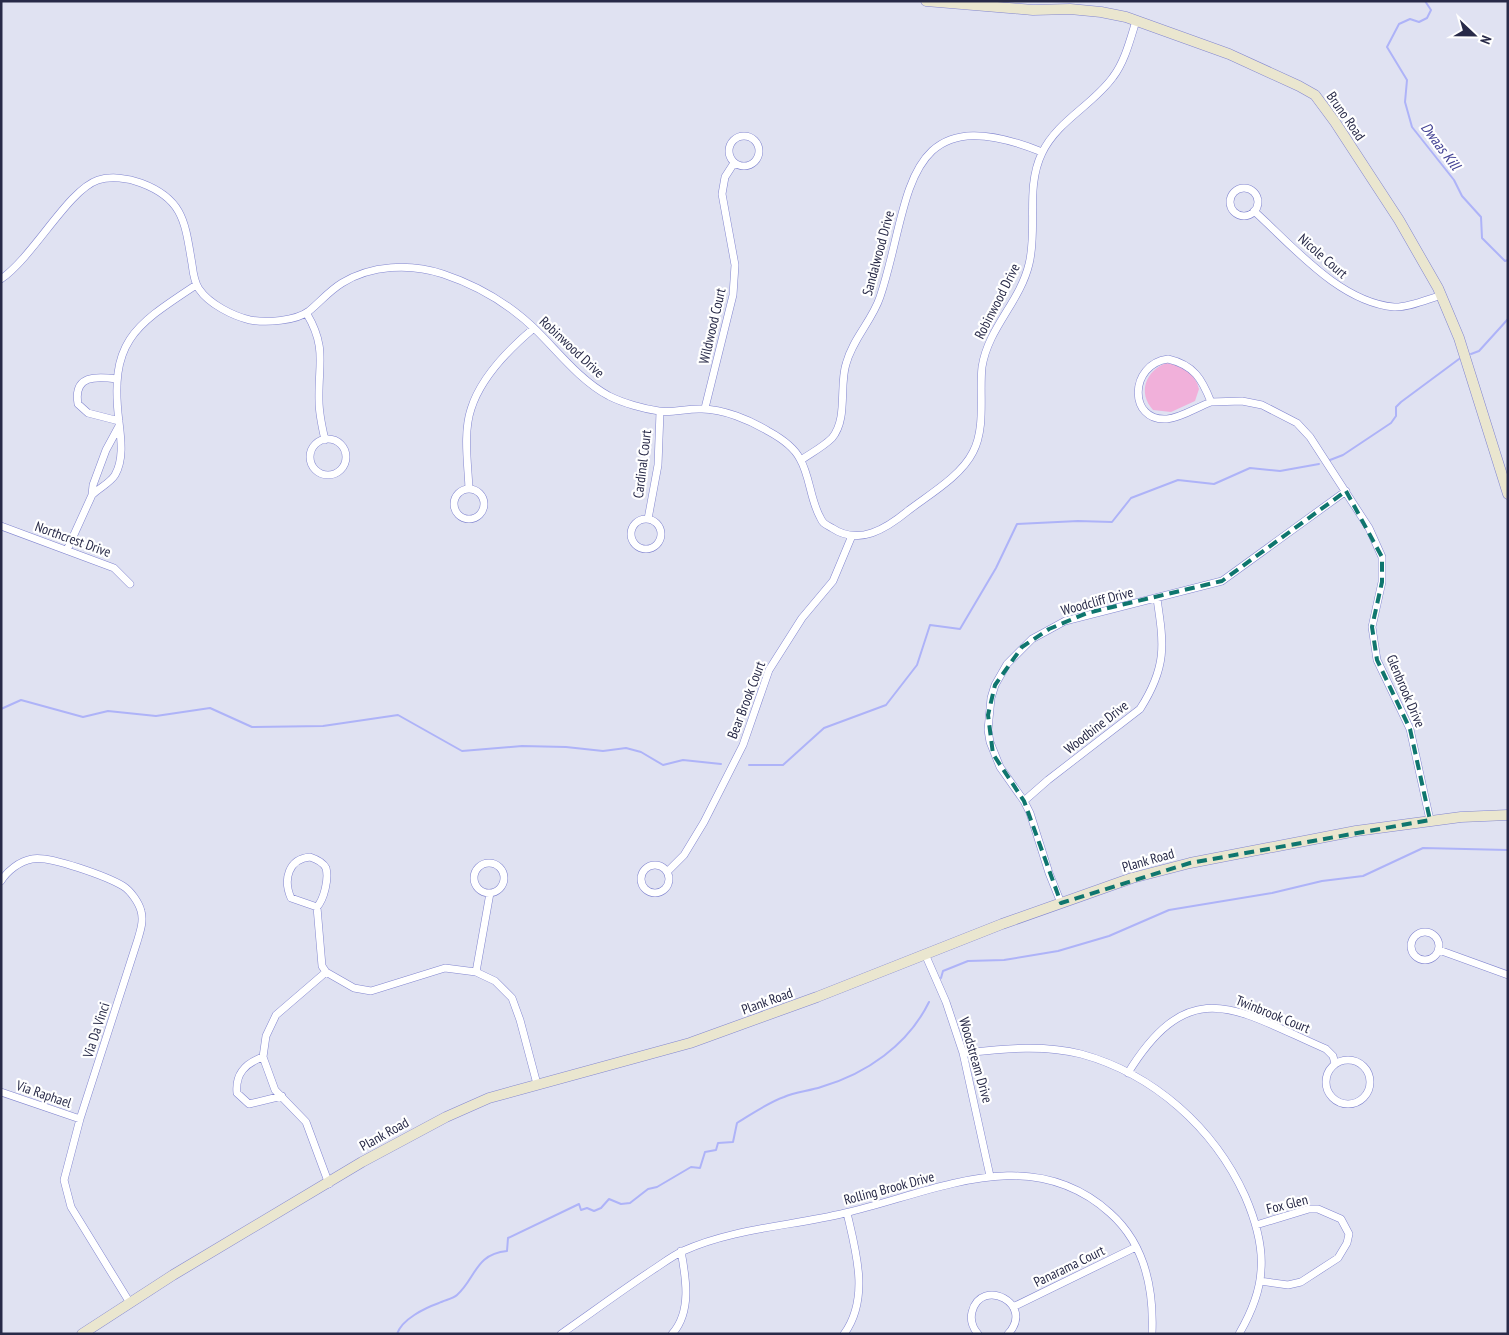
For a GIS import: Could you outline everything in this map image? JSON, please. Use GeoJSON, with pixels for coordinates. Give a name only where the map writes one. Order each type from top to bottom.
{"type":"FeatureCollection","features":[{"type":"Feature","properties":{"kind":"street","name":"Bruno Road"},"geometry":{"type":"LineString","coordinates":[[926,1],[1033,10],[1070,9],[1101,12],[1136,21],[1228,54],[1315,95],[1335,122],[1399,220],[1442,295],[1459,338],[1508,494]]}},
{"type":"Feature","properties":{"kind":"street","name":"Robinwood Drive"},"geometry":{"type":"LineString","coordinates":[[307,314],[317,302],[340,284],[356,275],[378,269],[400,267],[443,274],[482,290],[515,312],[592,385],[612,398],[660,412],[705,408],[764,428],[785,443],[801,460],[820,518],[834,530],[851,538],[875,532],[901,517],[948,480],[971,458],[977,444],[980,428],[982,366],[987,348],[996,327],[1019,291],[1029,264],[1034,179],[1042,152],[1054,135],[1113,78],[1123,60],[1136,21]]}},
{"type":"Feature","properties":{"kind":"street","name":"Wildwood Court"},"geometry":{"type":"LineString","coordinates":[[748,136],[756,141],[760,153],[754,164],[742,167],[734,163],[729,151],[735,139],[748,136]]}},
{"type":"Feature","properties":{"kind":"street","name":"Sandalwood Drive"},"geometry":{"type":"LineString","coordinates":[[801,460],[832,437],[838,426],[843,374],[848,356],[856,337],[880,298],[898,221],[910,186],[921,164],[946,140],[966,136],[1005,139],[1042,152]]}},
{"type":"Feature","properties":{"kind":"street","name":"Wildwood Court"},"geometry":{"type":"LineString","coordinates":[[705,408],[734,294],[735,265],[722,194],[725,177],[734,163]]}},
{"type":"Feature","properties":{"kind":"street"},"geometry":{"type":"LineString","coordinates":[[1,278],[20,264],[73,198],[86,186],[97,180],[112,178],[130,179],[156,189],[170,198],[179,209],[184,221],[196,285],[199,291],[220,307],[249,320],[272,321],[307,314],[316,329],[320,343],[319,406],[325,440]]}},
{"type":"Feature","properties":{"kind":"street","name":"Nicole Court"},"geometry":{"type":"LineString","coordinates":[[1254,211],[1340,288],[1366,300],[1396,307],[1442,295]]}},
{"type":"Feature","properties":{"kind":"street"},"geometry":{"type":"LineString","coordinates":[[92,495],[115,474],[121,448],[117,379],[124,350],[140,325],[196,285]]}},
{"type":"Feature","properties":{"kind":"street"},"geometry":{"type":"LineString","coordinates":[[469,489],[467,448],[470,410],[482,386],[493,370],[534,328]]}},
{"type":"Feature","properties":{"kind":"street"},"geometry":{"type":"LineString","coordinates":[[1168,359],[1180,362],[1196,372],[1211,402],[1173,418],[1157,418],[1140,405],[1138,393],[1143,373],[1152,364],[1168,359]]}},
{"type":"Feature","properties":{"kind":"street"},"geometry":{"type":"LineString","coordinates":[[117,379],[102,377],[87,379],[80,385],[76,396],[78,404],[88,413],[119,423]]}},
{"type":"Feature","properties":{"kind":"street","name":"Glenbrook Drive"},"geometry":{"type":"LineString","coordinates":[[1211,402],[1242,401],[1262,405],[1297,423],[1310,437],[1369,528],[1382,558],[1382,582],[1372,626],[1377,660],[1410,729],[1430,820]]}},
{"type":"Feature","properties":{"kind":"street","name":"Cardinal Court"},"geometry":{"type":"LineString","coordinates":[[648,520],[658,465],[660,412]]}},
{"type":"Feature","properties":{"kind":"street"},"geometry":{"type":"LineString","coordinates":[[67,550],[92,495],[93,485],[106,450],[119,423]]}},
{"type":"Feature","properties":{"kind":"street"},"geometry":{"type":"LineString","coordinates":[[325,440],[338,442],[344,449],[346,457],[342,470],[330,476],[321,474],[314,469],[310,458],[314,446],[325,440]]}},
{"type":"Feature","properties":{"kind":"street"},"geometry":{"type":"LineString","coordinates":[[469,489],[481,494],[484,502],[480,514],[468,518],[457,512],[455,505],[458,494],[469,489]]}},
{"type":"Feature","properties":{"kind":"street","name":"Woodcliff Drive"},"geometry":{"type":"LineString","coordinates":[[1061,902],[1024,801],[994,754],[988,730],[991,698],[1007,664],[1032,639],[1065,621],[1087,613],[1157,599],[1222,580],[1346,491]]}},
{"type":"Feature","properties":{"kind":"street","name":"Cardinal Court"},"geometry":{"type":"LineString","coordinates":[[648,520],[656,523],[661,534],[656,545],[644,549],[637,546],[632,535],[637,523],[648,520]]}},
{"type":"Feature","properties":{"kind":"street","name":"Northcrest Drive"},"geometry":{"type":"LineString","coordinates":[[1,526],[114,568],[130,584]]}},
{"type":"Feature","properties":{"kind":"street","name":"Bear Brook Court"},"geometry":{"type":"LineString","coordinates":[[667,872],[680,860],[704,822],[743,745],[769,670],[802,618],[833,581],[851,538]]}},
{"type":"Feature","properties":{"kind":"street","name":"Woodbine Drive"},"geometry":{"type":"LineString","coordinates":[[1024,801],[1048,780],[1140,709],[1151,692],[1162,659],[1163,640],[1157,599]]}},
{"type":"Feature","properties":{"kind":"street","name":"Plank Road"},"geometry":{"type":"LineString","coordinates":[[82,1334],[130,1303],[404,1138],[489,1098],[690,1043],[817,998],[1061,902],[1132,878],[1190,863],[1356,830],[1430,820],[1508,815]]}},
{"type":"Feature","properties":{"kind":"street"},"geometry":{"type":"LineString","coordinates":[[317,907],[291,898],[288,891],[287,875],[292,864],[301,858],[310,857],[320,861],[326,869],[326,881],[321,902],[317,907],[322,966],[326,972],[354,988],[371,991],[445,968],[476,972],[502,986],[512,998],[520,1020],[537,1084]]}},
{"type":"Feature","properties":{"kind":"street","name":"Via Da Vinci"},"geometry":{"type":"LineString","coordinates":[[1,881],[10,870],[20,864],[31,859],[46,858],[124,886],[133,896],[141,911],[142,924],[138,942],[80,1119],[66,1174],[67,1197],[71,1207],[130,1303]]}},
{"type":"Feature","properties":{"kind":"street"},"geometry":{"type":"LineString","coordinates":[[489,863],[500,868],[504,879],[501,887],[490,893],[478,888],[475,881],[478,868],[489,863]]}},
{"type":"Feature","properties":{"kind":"street","name":"Bear Brook Court"},"geometry":{"type":"LineString","coordinates":[[657,866],[667,872],[668,885],[662,892],[650,892],[643,886],[641,878],[648,867],[657,866]]}},
{"type":"Feature","properties":{"kind":"street"},"geometry":{"type":"LineString","coordinates":[[476,972],[490,893]]}},
{"type":"Feature","properties":{"kind":"street"},"geometry":{"type":"LineString","coordinates":[[1427,932],[1437,938],[1439,950],[1431,959],[1422,960],[1412,954],[1411,942],[1419,933],[1427,932]]}},
{"type":"Feature","properties":{"kind":"street"},"geometry":{"type":"LineString","coordinates":[[1439,950],[1508,976]]}},
{"type":"Feature","properties":{"kind":"street","name":"Woodstream Drive"},"geometry":{"type":"LineString","coordinates":[[925,954],[946,1002],[963,1053],[990,1176]]}},
{"type":"Feature","properties":{"kind":"street"},"geometry":{"type":"LineString","coordinates":[[326,972],[276,1015],[266,1036],[263,1056],[275,1090],[306,1122],[329,1184]]}},
{"type":"Feature","properties":{"kind":"street","name":"Twinbrook Court"},"geometry":{"type":"LineString","coordinates":[[1128,1073],[1143,1048],[1158,1031],[1176,1018],[1203,1008],[1218,1008],[1241,1012],[1326,1049],[1332,1056],[1335,1064]]}},
{"type":"Feature","properties":{"kind":"street"},"geometry":{"type":"LineString","coordinates":[[963,1053],[1015,1048],[1063,1050],[1082,1054],[1146,1082],[1185,1112],[1213,1140],[1237,1179],[1256,1225],[1262,1260],[1260,1280],[1250,1312],[1239,1334]]}},
{"type":"Feature","properties":{"kind":"street"},"geometry":{"type":"LineString","coordinates":[[263,1056],[249,1062],[243,1069],[238,1077],[237,1093],[249,1104],[282,1096]]}},
{"type":"Feature","properties":{"kind":"street"},"geometry":{"type":"LineString","coordinates":[[1351,1060],[1365,1068],[1369,1084],[1367,1092],[1358,1101],[1341,1102],[1333,1098],[1328,1091],[1326,1078],[1335,1064],[1351,1060]]}},
{"type":"Feature","properties":{"kind":"street","name":"Via Raphael"},"geometry":{"type":"LineString","coordinates":[[1,1092],[80,1119]]}},
{"type":"Feature","properties":{"kind":"street","name":"Rolling Brook Drive"},"geometry":{"type":"LineString","coordinates":[[561,1334],[681,1251],[708,1241],[757,1229],[847,1213],[896,1198],[990,1176],[1029,1175],[1050,1179],[1073,1187],[1094,1198],[1117,1219],[1136,1247],[1147,1275],[1152,1297],[1152,1334]]}},
{"type":"Feature","properties":{"kind":"street","name":"Fox Glen"},"geometry":{"type":"LineString","coordinates":[[1256,1225],[1309,1209],[1318,1209],[1341,1219],[1349,1234],[1347,1243],[1338,1258],[1301,1282],[1288,1285],[1260,1280]]}},
{"type":"Feature","properties":{"kind":"street"},"geometry":{"type":"LineString","coordinates":[[844,1334],[852,1324],[860,1282],[856,1252],[847,1213]]}},
{"type":"Feature","properties":{"kind":"street","name":"Panarama Court"},"geometry":{"type":"LineString","coordinates":[[1013,1307],[1136,1247]]}},
{"type":"Feature","properties":{"kind":"street"},"geometry":{"type":"LineString","coordinates":[[672,1334],[681,1320],[686,1297],[681,1251]]}},
{"type":"Feature","properties":{"kind":"street"},"geometry":{"type":"LineString","coordinates":[[978,1334],[972,1324],[971,1315],[979,1300],[987,1296],[1000,1296],[1013,1307],[1016,1320],[1008,1334]]}},
{"type":"Feature","properties":{"kind":"highlighted area"},"geometry":{"type":"Polygon","coordinates":[[[1346,491],[1382,557],[1382,582],[1372,627],[1377,660],[1410,729],[1430,820],[1190,863],[1061,903],[1024,801],[993,754],[988,715],[995,685],[1022,647],[1049,629],[1087,613],[1222,581],[1346,491]]]}},
{"type":"Feature","properties":{"kind":"shaded area"},"geometry":{"type":"Polygon","coordinates":[[[1166,363],[1183,368],[1191,374],[1195,378],[1199,389],[1195,401],[1171,412],[1153,410],[1145,396],[1146,383],[1149,377],[1153,371],[1166,363]]]}},
{"type":"Feature","properties":{"kind":"waterway","name":"Dwaas Kill"},"geometry":{"type":"LineString","coordinates":[[1425,1],[1431,10],[1427,18],[1419,22],[1410,19],[1399,24],[1387,47],[1407,80],[1405,102],[1412,127],[1454,180],[1462,196],[1481,217],[1482,238],[1505,261],[1508,260]]}},
{"type":"Feature","properties":{"kind":"waterway"},"geometry":{"type":"LineString","coordinates":[[1471,354],[1479,351],[1508,319]]}},
{"type":"Feature","properties":{"kind":"waterway"},"geometry":{"type":"LineString","coordinates":[[1330,460],[1343,455],[1391,423],[1396,416],[1396,407],[1401,402],[1459,359]]}},
{"type":"Feature","properties":{"kind":"waterway"},"geometry":{"type":"LineString","coordinates":[[749,765],[783,765],[824,728],[886,705],[917,665],[930,625],[960,629],[996,568],[1017,524],[1078,521],[1112,522],[1131,498],[1178,480],[1214,484],[1250,468],[1280,471],[1319,464]]}},
{"type":"Feature","properties":{"kind":"waterway"},"geometry":{"type":"LineString","coordinates":[[1,709],[21,700],[83,717],[108,711],[156,716],[210,708],[252,727],[323,726],[398,715],[462,751],[522,746],[566,747],[603,751],[626,748],[641,752],[663,765],[683,760],[721,764]]}},
{"type":"Feature","properties":{"kind":"waterway"},"geometry":{"type":"LineString","coordinates":[[941,978],[943,971],[968,961],[1004,960],[1058,951],[1109,936],[1169,910],[1272,893],[1322,881],[1363,876],[1423,848],[1508,850]]}},
{"type":"Feature","properties":{"kind":"waterway"},"geometry":{"type":"LineString","coordinates":[[397,1334],[404,1324],[415,1315],[457,1295],[482,1262],[496,1253],[507,1251],[508,1238],[579,1204],[581,1210],[587,1208],[594,1211],[601,1208],[609,1199],[621,1204],[630,1203],[648,1189],[657,1187],[691,1167],[700,1168],[705,1152],[716,1150],[718,1143],[733,1142],[737,1123],[772,1102],[788,1095],[838,1081],[869,1066],[884,1056],[910,1032],[929,1002]]}}]}
